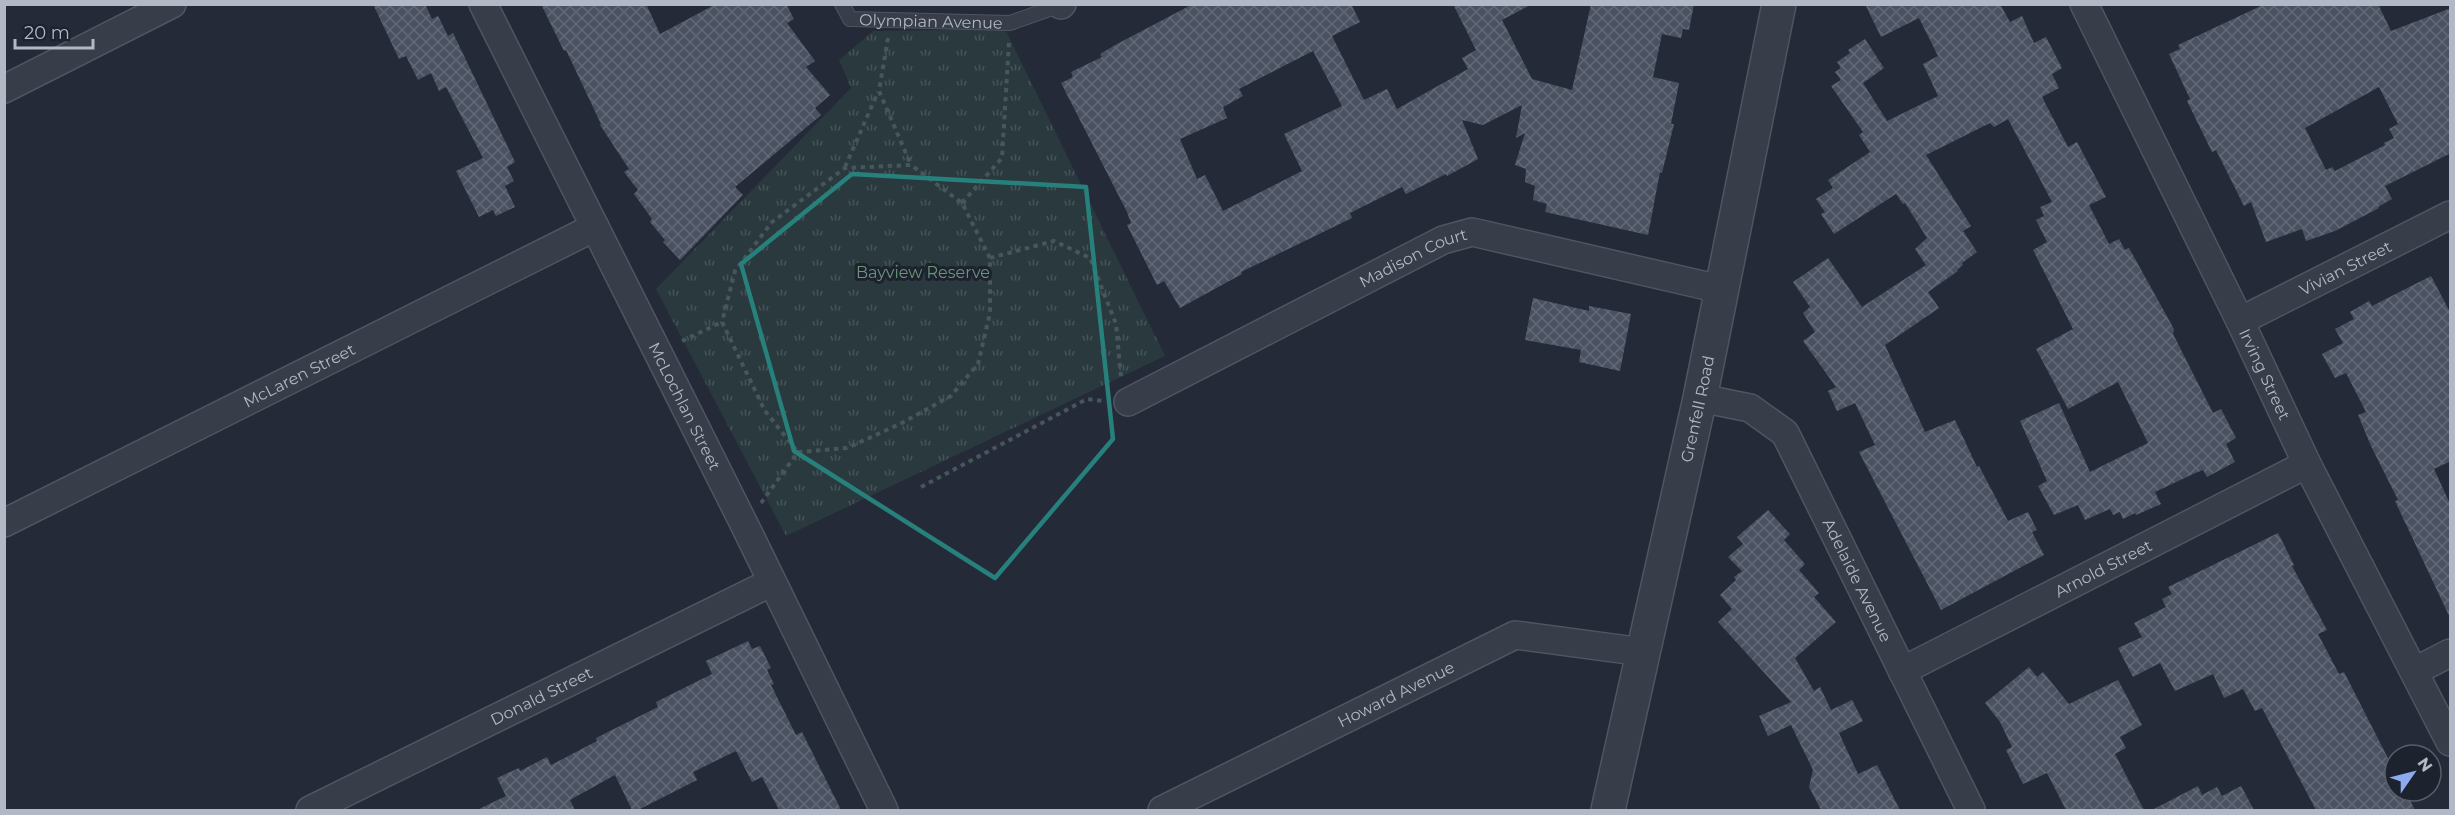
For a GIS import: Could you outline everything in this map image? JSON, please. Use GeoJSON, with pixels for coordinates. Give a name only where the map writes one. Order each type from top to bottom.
{"type":"FeatureCollection","features":[{"type":"Feature","properties":{"kind":"street"},"geometry":{"type":"LineString","coordinates":[[4,88],[172,4]]}},
{"type":"Feature","properties":{"kind":"street","name":"McLochlan Street"},"geometry":{"type":"LineString","coordinates":[[483,4],[745,526],[884,810]]}},
{"type":"Feature","properties":{"kind":"street","name":"Grenfell Road"},"geometry":{"type":"LineString","coordinates":[[1608,810],[1700,398],[1720,289],[1779,4]]}},
{"type":"Feature","properties":{"kind":"street","name":"Irving Street"},"geometry":{"type":"LineString","coordinates":[[2084,4],[2240,321],[2307,464],[2451,742]]}},
{"type":"Feature","properties":{"kind":"street","name":"Vivian Street"},"geometry":{"type":"LineString","coordinates":[[2240,321],[2451,215]]}},
{"type":"Feature","properties":{"kind":"street","name":"McLaren Street"},"geometry":{"type":"LineString","coordinates":[[4,523],[595,227]]}},
{"type":"Feature","properties":{"kind":"street","name":"Madison Court"},"geometry":{"type":"LineString","coordinates":[[1128,402],[1443,240],[1472,232],[1720,289]]}},
{"type":"Feature","properties":{"kind":"street","name":"Adelaide Avenue"},"geometry":{"type":"LineString","coordinates":[[1700,398],[1750,408],[1785,433],[1971,810]]}},
{"type":"Feature","properties":{"kind":"street","name":"Arnold Street"},"geometry":{"type":"LineString","coordinates":[[1902,671],[2307,464]]}},
{"type":"Feature","properties":{"kind":"street","name":"Donald Street"},"geometry":{"type":"LineString","coordinates":[[310,810],[772,582]]}},
{"type":"Feature","properties":{"kind":"street","name":"Howard Avenue"},"geometry":{"type":"LineString","coordinates":[[1162,810],[1515,635],[1643,652]]}},
{"type":"Feature","properties":{"kind":"street"},"geometry":{"type":"LineString","coordinates":[[2415,671],[2451,653]]}},
{"type":"Feature","properties":{"kind":"lane","name":"Olympian Avenue"},"geometry":{"type":"LineString","coordinates":[[842,4],[850,19],[1010,23],[1061,5]]}},
{"type":"Feature","properties":{"kind":"path"},"geometry":{"type":"LineString","coordinates":[[798,452],[765,411],[722,322],[735,271],[772,222],[845,168],[879,91],[891,20]]}},
{"type":"Feature","properties":{"kind":"path"},"geometry":{"type":"LineString","coordinates":[[962,203],[1002,158],[1010,23]]}},
{"type":"Feature","properties":{"kind":"path"},"geometry":{"type":"LineString","coordinates":[[745,526],[798,452],[847,448],[900,424],[951,396],[978,364],[990,313],[990,258],[962,203],[911,165],[879,91]]}},
{"type":"Feature","properties":{"kind":"path"},"geometry":{"type":"LineString","coordinates":[[845,168],[911,165]]}},
{"type":"Feature","properties":{"kind":"path"},"geometry":{"type":"LineString","coordinates":[[921,487],[1087,399],[1128,402],[1120,376],[1116,324],[1090,258],[1054,240],[990,258]]}},
{"type":"Feature","properties":{"kind":"path"},"geometry":{"type":"LineString","coordinates":[[658,352],[722,322]]}},
{"type":"Feature","properties":{"kind":"highlighted area"},"geometry":{"type":"Polygon","coordinates":[[[852,174],[1086,187],[1113,439],[995,578],[794,451],[741,264],[852,174]]]}},
{"type":"Feature","properties":{"kind":"green space","name":"Bayview Reserve"},"geometry":{"type":"Polygon","coordinates":[[[1005,29],[1165,356],[786,536],[656,289],[851,88],[839,60],[873,31],[1005,29]]]}},
{"type":"Feature","properties":{"kind":"building"},"geometry":{"type":"Polygon","coordinates":[[[373,4],[425,4],[432,19],[438,16],[448,36],[453,33],[515,162],[507,167],[514,181],[505,186],[515,207],[496,216],[493,210],[479,217],[456,171],[483,158],[446,87],[439,91],[431,73],[418,80],[406,56],[399,59],[373,4]]]}},
{"type":"Feature","properties":{"kind":"building"},"geometry":{"type":"Polygon","coordinates":[[[541,4],[646,4],[660,34],[716,4],[786,4],[794,19],[787,23],[815,61],[806,67],[830,95],[815,108],[821,115],[735,187],[743,195],[680,260],[663,242],[665,240],[650,222],[652,219],[634,194],[638,190],[624,172],[629,169],[600,125],[566,50],[564,51],[541,4]]]}},
{"type":"Feature","properties":{"kind":"building"},"geometry":{"type":"Polygon","coordinates":[[[1193,4],[1351,4],[1360,22],[1332,36],[1364,100],[1387,89],[1397,109],[1468,69],[1462,58],[1476,50],[1453,4],[1532,4],[1502,20],[1532,79],[1572,90],[1591,4],[1694,4],[1689,30],[1683,29],[1681,38],[1662,34],[1653,77],[1679,83],[1671,124],[1674,124],[1662,173],[1660,172],[1648,235],[1545,212],[1547,204],[1533,200],[1535,186],[1525,182],[1526,169],[1515,165],[1525,133],[1516,138],[1522,105],[1483,125],[1462,120],[1478,159],[1406,194],[1402,187],[1350,213],[1352,218],[1241,272],[1242,274],[1180,308],[1164,281],[1157,285],[1127,225],[1131,223],[1127,212],[1061,83],[1073,77],[1071,72],[1102,57],[1100,54],[1193,4]],[[1313,51],[1239,89],[1243,96],[1223,107],[1227,118],[1180,139],[1197,179],[1205,175],[1223,211],[1302,171],[1284,134],[1342,106],[1313,51]]]}},
{"type":"Feature","properties":{"kind":"building"},"geometry":{"type":"Polygon","coordinates":[[[1865,4],[2000,4],[2010,22],[2022,16],[2034,43],[2046,37],[2062,68],[2052,74],[2059,88],[2042,97],[2068,147],[2077,142],[2106,197],[2089,205],[2109,244],[2119,239],[2125,250],[2129,248],[2174,329],[2173,334],[2213,413],[2221,409],[2236,438],[2226,444],[2235,462],[2207,477],[2203,470],[2155,492],[2161,504],[2136,515],[2135,513],[2123,519],[2120,512],[2113,515],[2110,509],[2085,520],[2078,505],[2054,515],[2038,486],[2047,481],[2020,421],[2059,403],[2090,472],[2148,443],[2118,382],[2068,409],[2036,349],[2073,329],[2033,250],[2047,242],[2036,220],[2044,216],[2040,207],[2052,202],[2008,119],[1994,127],[1990,123],[1926,155],[1971,226],[1963,231],[1977,252],[1962,263],[1958,271],[1928,292],[1939,308],[1885,345],[1925,432],[1955,420],[1977,467],[1979,466],[2008,521],[2028,512],[2037,530],[2032,532],[2044,555],[1941,610],[1859,452],[1875,445],[1855,403],[1837,411],[1828,391],[1836,387],[1803,341],[1815,332],[1803,313],[1810,307],[1793,282],[1828,258],[1862,307],[1926,265],[1915,249],[1927,238],[1905,203],[1903,204],[1896,194],[1834,234],[1821,214],[1825,212],[1816,199],[1833,188],[1828,180],[1870,152],[1859,135],[1863,132],[1831,86],[1841,80],[1835,72],[1841,68],[1837,62],[1850,53],[1848,50],[1865,39],[1884,68],[1863,83],[1887,121],[1938,96],[1923,64],[1938,56],[1919,18],[1881,37],[1865,4]]]}},
{"type":"Feature","properties":{"kind":"building"},"geometry":{"type":"Polygon","coordinates":[[[2265,4],[2378,4],[2391,31],[2451,8],[2451,153],[2385,186],[2392,199],[2335,231],[2306,241],[2302,229],[2266,242],[2251,202],[2244,206],[2216,150],[2212,152],[2187,101],[2190,99],[2169,54],[2180,49],[2178,45],[2265,4]],[[2379,87],[2305,128],[2326,170],[2332,167],[2335,171],[2385,145],[2384,143],[2394,138],[2389,129],[2398,124],[2379,87]]]}},
{"type":"Feature","properties":{"kind":"building"},"geometry":{"type":"Polygon","coordinates":[[[2431,276],[2451,314],[2451,461],[2434,469],[2451,506],[2451,620],[2395,501],[2398,500],[2358,415],[2366,412],[2346,373],[2335,378],[2322,354],[2343,343],[2335,329],[2354,319],[2350,312],[2369,301],[2372,306],[2431,276]]]}},
{"type":"Feature","properties":{"kind":"building"},"geometry":{"type":"Polygon","coordinates":[[[1533,298],[1589,311],[1589,306],[1631,314],[1620,371],[1579,362],[1581,350],[1525,340],[1533,298]]]}},
{"type":"Feature","properties":{"kind":"building"},"geometry":{"type":"Polygon","coordinates":[[[1768,510],[1790,534],[1784,540],[1805,564],[1799,570],[1819,593],[1814,597],[1836,622],[1795,658],[1814,691],[1820,687],[1831,710],[1852,700],[1863,721],[1839,733],[1858,774],[1877,765],[1900,810],[1821,810],[1809,787],[1813,770],[1791,725],[1768,736],[1759,716],[1791,702],[1718,622],[1732,609],[1720,595],[1736,580],[1734,577],[1742,571],[1728,557],[1743,544],[1737,537],[1768,510]]]}},
{"type":"Feature","properties":{"kind":"building"},"geometry":{"type":"Polygon","coordinates":[[[2278,533],[2294,565],[2292,566],[2327,630],[2318,634],[2339,674],[2344,672],[2383,748],[2383,803],[2411,803],[2415,810],[2316,810],[2262,708],[2255,711],[2243,689],[2224,698],[2213,674],[2175,691],[2160,663],[2133,677],[2118,648],[2142,637],[2134,623],[2166,607],[2162,599],[2172,594],[2168,587],[2278,533]]]}},
{"type":"Feature","properties":{"kind":"building"},"geometry":{"type":"Polygon","coordinates":[[[748,641],[752,649],[760,646],[771,668],[767,670],[774,684],[771,685],[796,735],[802,732],[841,810],[779,810],[762,777],[752,782],[736,751],[693,772],[697,780],[638,810],[632,810],[615,775],[570,800],[575,810],[477,810],[506,796],[497,778],[519,768],[520,771],[547,757],[551,765],[597,741],[596,738],[658,707],[656,702],[712,674],[706,661],[748,641]]]}},
{"type":"Feature","properties":{"kind":"building"},"geometry":{"type":"Polygon","coordinates":[[[2029,667],[2037,677],[2043,672],[2069,704],[2118,680],[2142,725],[2120,737],[2126,748],[2115,754],[2144,810],[2066,810],[2047,773],[2023,784],[2006,750],[2012,747],[2000,722],[1985,703],[2029,667]]]}},
{"type":"Feature","properties":{"kind":"building"},"geometry":{"type":"Polygon","coordinates":[[[2198,786],[2202,795],[2217,787],[2222,796],[2241,786],[2254,810],[2152,810],[2198,786]]]}}]}
